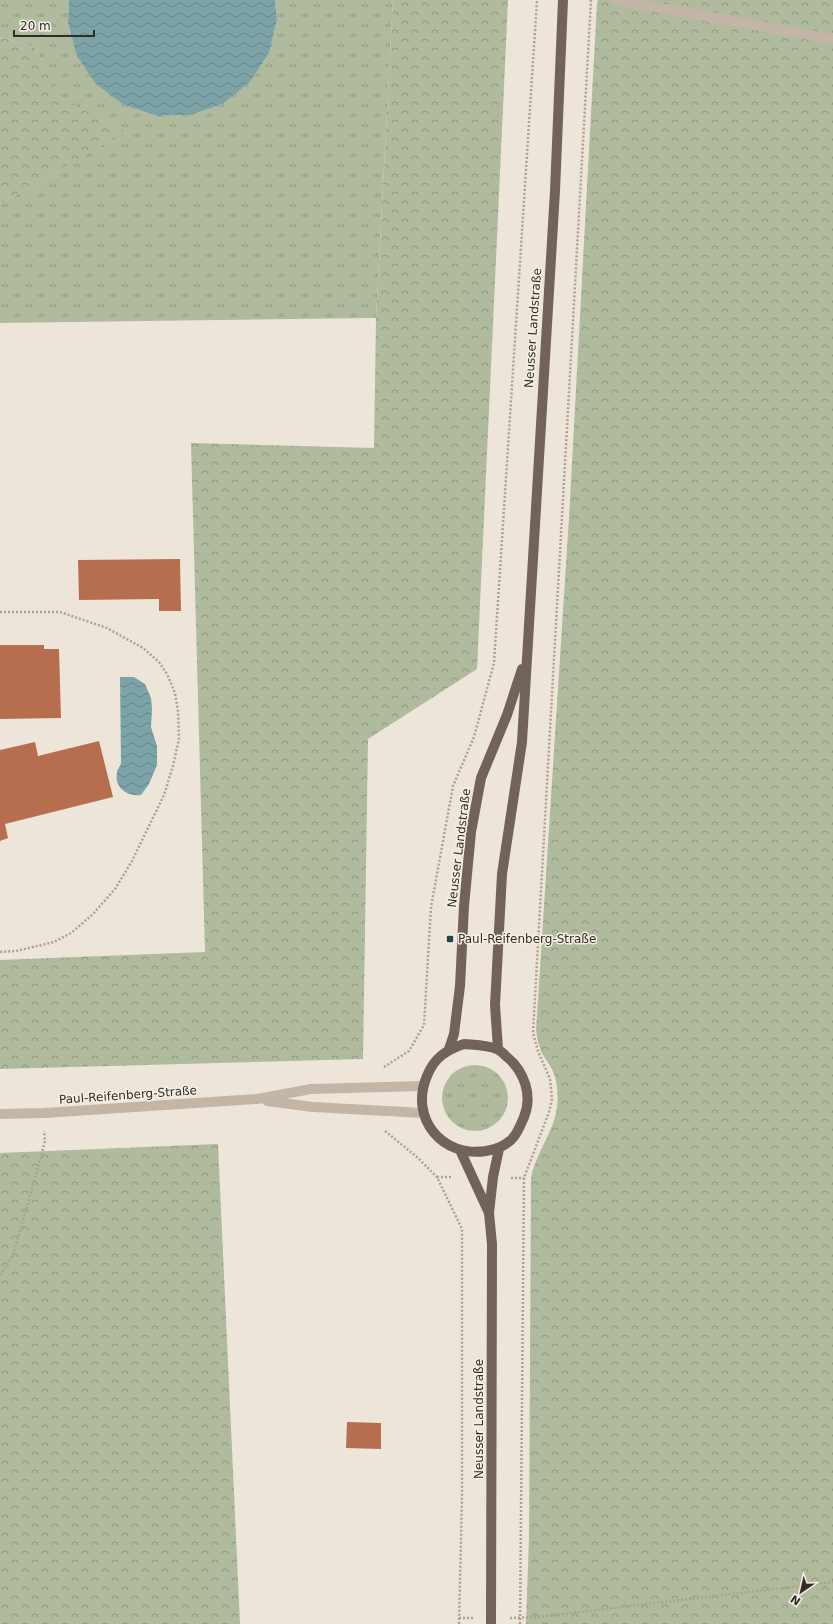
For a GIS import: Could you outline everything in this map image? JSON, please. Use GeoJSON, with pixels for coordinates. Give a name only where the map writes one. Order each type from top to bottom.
{"type":"FeatureCollection","features":[{"type":"Feature","properties":{"kind":"main road","name":"Neusser Landstraße"},"geometry":{"type":"LineString","coordinates":[[498,1049],[495,1005],[502,874],[522,742],[555,191],[564,0]]}},
{"type":"Feature","properties":{"kind":"main road","name":"Neusser Landstraße"},"geometry":{"type":"LineString","coordinates":[[492,1621],[492,1244],[489,1213],[493,1177],[499,1149],[476,1152],[460,1150],[446,1144],[432,1131],[423,1113],[421,1100],[422,1086],[430,1069],[449,1049],[454,1034],[460,986],[464,906],[472,832],[481,778],[507,714],[526,657]]}},
{"type":"Feature","properties":{"kind":"main road"},"geometry":{"type":"LineString","coordinates":[[449,1049],[464,1044],[498,1049],[513,1062],[523,1077],[528,1093],[526,1111],[520,1127],[512,1139],[499,1149]]}},
{"type":"Feature","properties":{"kind":"main road","name":"Neusser Landstraße"},"geometry":{"type":"LineString","coordinates":[[460,1150],[489,1213]]}},
{"type":"Feature","properties":{"kind":"street"},"geometry":{"type":"LineString","coordinates":[[615,0],[833,39]]}},
{"type":"Feature","properties":{"kind":"street","name":"Paul-Reifenberg-Straße"},"geometry":{"type":"LineString","coordinates":[[0,1114],[44,1113],[257,1099],[311,1089],[422,1086]]}},
{"type":"Feature","properties":{"kind":"street","name":"Paul-Reifenberg-Straße"},"geometry":{"type":"LineString","coordinates":[[257,1099],[314,1107],[423,1113]]}},
{"type":"Feature","properties":{"kind":"path"},"geometry":{"type":"LineString","coordinates":[[520,1624],[524,1178],[549,1112],[552,1099],[550,1079],[538,1051],[533,1033],[591,0]]}},
{"type":"Feature","properties":{"kind":"path"},"geometry":{"type":"LineString","coordinates":[[0,612],[60,612],[107,628],[143,648],[159,662],[167,674],[175,693],[179,732],[179,739],[173,766],[164,795],[132,861],[115,888],[92,915],[71,933],[54,942],[16,951],[0,952]]}},
{"type":"Feature","properties":{"kind":"path"},"geometry":{"type":"LineString","coordinates":[[0,1275],[13,1254],[37,1171],[44,1141],[44,1113]]}},
{"type":"Feature","properties":{"kind":"path"},"geometry":{"type":"LineString","coordinates":[[492,1621],[833,1582]]}},
{"type":"Feature","properties":{"kind":"path"},"geometry":{"type":"LineString","coordinates":[[459,1618],[459,1624]]}},
{"type":"Feature","properties":{"kind":"green space"},"geometry":{"type":"Polygon","coordinates":[[[0,0],[69,0],[68,22],[124,105],[157,116],[191,115],[223,104],[250,82],[269,53],[277,20],[275,0],[393,0],[376,318],[0,323],[0,204],[125,132],[62,99],[34,47],[0,37],[0,0]]]}},
{"type":"Feature","properties":{"kind":"green space"},"geometry":{"type":"Polygon","coordinates":[[[393,0],[508,0],[477,669],[368,739],[363,1059],[0,1069],[0,960],[205,952],[191,443],[374,448],[376,318],[393,0]]]}},
{"type":"Feature","properties":{"kind":"green space"},"geometry":{"type":"Polygon","coordinates":[[[598,0],[833,0],[833,1624],[526,1624],[529,1538],[531,1177],[535,1164],[554,1121],[558,1096],[555,1077],[541,1051],[536,1030],[569,518],[598,0]]]}},
{"type":"Feature","properties":{"kind":"green space"},"geometry":{"type":"Polygon","coordinates":[[[0,37],[34,47],[63,99],[126,132],[0,204],[0,37]]]}},
{"type":"Feature","properties":{"kind":"green space"},"geometry":{"type":"Polygon","coordinates":[[[469,1065],[481,1065],[494,1070],[499,1074],[506,1085],[508,1098],[506,1111],[499,1122],[488,1129],[481,1131],[469,1131],[456,1126],[447,1117],[442,1104],[442,1092],[447,1079],[456,1070],[469,1065]]]}},
{"type":"Feature","properties":{"kind":"green space"},"geometry":{"type":"Polygon","coordinates":[[[218,1144],[240,1624],[0,1624],[0,1153],[218,1144]]]}},
{"type":"Feature","properties":{"kind":"water"},"geometry":{"type":"Polygon","coordinates":[[[69,0],[275,0],[277,20],[269,53],[250,82],[223,104],[191,115],[157,116],[124,105],[96,84],[77,56],[68,22],[69,0]]]}},
{"type":"Feature","properties":{"kind":"water"},"geometry":{"type":"Polygon","coordinates":[[[120,677],[134,677],[145,684],[151,698],[151,727],[157,746],[157,765],[149,784],[141,795],[131,795],[127,793],[120,787],[117,778],[117,771],[121,764],[120,677]]]}},
{"type":"Feature","properties":{"kind":"building"},"geometry":{"type":"Polygon","coordinates":[[[180,559],[181,611],[159,611],[159,599],[79,600],[78,560],[180,559]]]}},
{"type":"Feature","properties":{"kind":"building"},"geometry":{"type":"Polygon","coordinates":[[[0,645],[44,645],[44,649],[59,649],[61,718],[0,719],[0,645]]]}},
{"type":"Feature","properties":{"kind":"building"},"geometry":{"type":"Polygon","coordinates":[[[99,741],[113,797],[5,824],[8,838],[0,841],[0,750],[35,742],[38,756],[99,741]]]}},
{"type":"Feature","properties":{"kind":"building"},"geometry":{"type":"Polygon","coordinates":[[[347,1422],[381,1423],[381,1449],[346,1448],[347,1422]]]}},
{"type":"Feature","properties":{"kind":"place","name":"Paul-Reifenberg-Straße"},"geometry":{"type":"Point","coordinates":[450,939]}}]}
